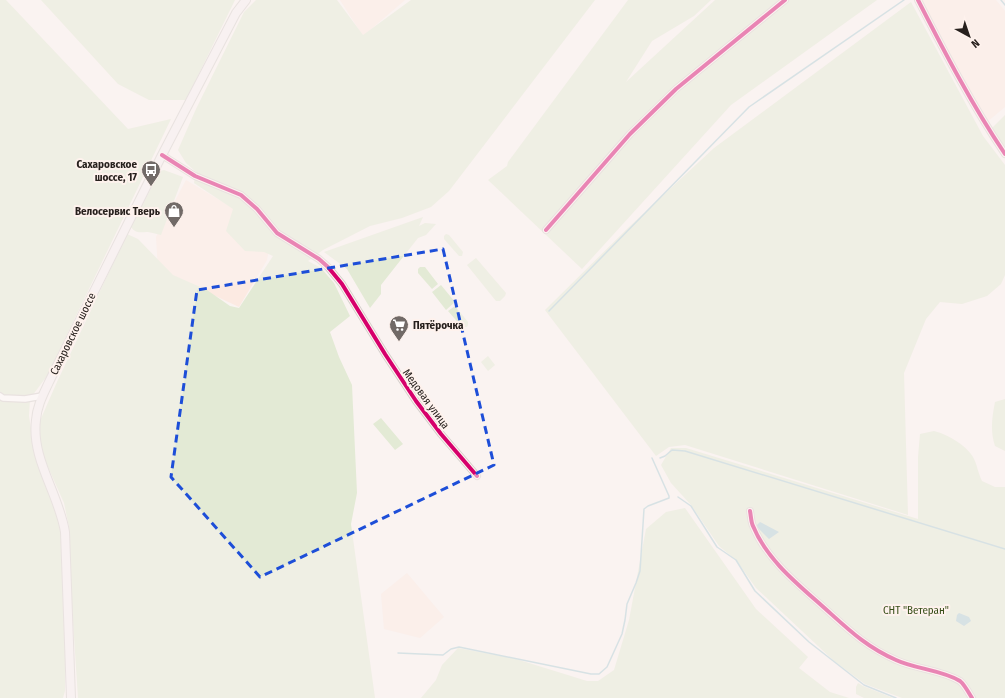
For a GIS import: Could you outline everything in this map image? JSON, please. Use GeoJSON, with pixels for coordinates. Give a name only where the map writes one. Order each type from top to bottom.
{"type":"FeatureCollection","features":[{"type":"Feature","properties":{"kind":"main road","name":"Сахаровское шоссе"},"geometry":{"type":"LineString","coordinates":[[71,698],[64,526],[60,509],[40,458],[36,440],[36,414],[42,396],[162,155],[236,13],[246,0]]}},
{"type":"Feature","properties":{"kind":"street"},"geometry":{"type":"LineString","coordinates":[[546,230],[630,134],[660,104],[676,89],[785,0]]}},
{"type":"Feature","properties":{"kind":"street"},"geometry":{"type":"LineString","coordinates":[[918,0],[986,127],[1005,154]]}},
{"type":"Feature","properties":{"kind":"street","name":"Медовая улица"},"geometry":{"type":"LineString","coordinates":[[162,155],[195,176],[241,195],[277,232],[319,259],[328,267],[342,284],[391,364],[416,401],[476,476]]}},
{"type":"Feature","properties":{"kind":"street"},"geometry":{"type":"LineString","coordinates":[[0,396],[3,398],[25,399],[42,396]]}},
{"type":"Feature","properties":{"kind":"street"},"geometry":{"type":"LineString","coordinates":[[750,511],[753,525],[769,553],[797,584],[857,638],[898,661],[938,672],[961,682],[972,698]]}},
{"type":"Feature","properties":{"kind":"highlighted area"},"geometry":{"type":"Polygon","coordinates":[[[443,249],[494,465],[260,577],[171,477],[197,290],[443,249]]]}},
{"type":"Feature","properties":{"kind":"shaded area"},"geometry":{"type":"Polygon","coordinates":[[[340,0],[405,0],[363,36],[340,0]]]}},
{"type":"Feature","properties":{"kind":"shaded area"},"geometry":{"type":"Polygon","coordinates":[[[920,0],[996,0],[1005,11],[1005,107],[987,122],[920,0]]]}},
{"type":"Feature","properties":{"kind":"shaded area"},"geometry":{"type":"Polygon","coordinates":[[[186,180],[236,210],[270,243],[267,260],[239,307],[158,269],[156,237],[186,180]]]}},
{"type":"Feature","properties":{"kind":"shaded area"},"geometry":{"type":"Polygon","coordinates":[[[407,573],[444,617],[420,638],[384,629],[381,594],[407,573]]]}},
{"type":"Feature","properties":{"kind":"green space"},"geometry":{"type":"Polygon","coordinates":[[[0,0],[6,0],[128,129],[171,119],[47,376],[32,396],[25,397],[3,396],[0,394],[0,0]]]}},
{"type":"Feature","properties":{"kind":"green space"},"geometry":{"type":"Polygon","coordinates":[[[41,0],[235,0],[186,100],[149,100],[118,84],[41,0]]]}},
{"type":"Feature","properties":{"kind":"green space"},"geometry":{"type":"Polygon","coordinates":[[[256,0],[337,0],[363,35],[411,0],[595,0],[449,191],[431,207],[402,218],[370,226],[323,250],[308,261],[321,268],[334,283],[350,316],[330,332],[339,357],[352,385],[357,493],[351,524],[375,698],[78,698],[71,591],[69,527],[64,503],[44,458],[40,440],[39,423],[127,234],[138,239],[173,275],[207,290],[230,306],[239,308],[273,256],[264,252],[245,251],[226,231],[233,209],[194,183],[196,172],[186,163],[178,150],[196,109],[244,12],[256,0]]]}},
{"type":"Feature","properties":{"kind":"green space"},"geometry":{"type":"Polygon","coordinates":[[[628,0],[711,0],[694,16],[652,41],[626,82],[715,0],[877,0],[731,105],[582,269],[488,180],[507,166],[508,162],[628,0]]]}},
{"type":"Feature","properties":{"kind":"green space"},"geometry":{"type":"Polygon","coordinates":[[[911,2],[983,136],[1005,165],[1005,275],[1001,284],[987,296],[962,304],[940,302],[926,319],[904,373],[908,515],[685,445],[669,447],[656,456],[545,310],[629,227],[714,148],[911,2]]]}},
{"type":"Feature","properties":{"kind":"green space"},"geometry":{"type":"Polygon","coordinates":[[[1005,115],[1005,149],[992,128],[1005,115]]]}},
{"type":"Feature","properties":{"kind":"green space"},"geometry":{"type":"Polygon","coordinates":[[[164,170],[183,177],[161,235],[148,232],[136,232],[131,227],[160,171],[164,170]]]}},
{"type":"Feature","properties":{"kind":"green space"},"geometry":{"type":"Polygon","coordinates":[[[423,217],[419,226],[425,223],[436,224],[426,235],[418,238],[381,285],[381,294],[370,308],[347,269],[324,252],[423,217]]]}},
{"type":"Feature","properties":{"kind":"green space"},"geometry":{"type":"Polygon","coordinates":[[[446,234],[449,235],[463,252],[462,256],[459,256],[444,239],[446,234]]]}},
{"type":"Feature","properties":{"kind":"green space"},"geometry":{"type":"Polygon","coordinates":[[[476,258],[506,293],[500,301],[496,301],[467,265],[476,258]]]}},
{"type":"Feature","properties":{"kind":"green space"},"geometry":{"type":"Polygon","coordinates":[[[420,267],[425,267],[438,284],[432,289],[418,273],[418,269],[420,267]]]}},
{"type":"Feature","properties":{"kind":"green space"},"geometry":{"type":"Polygon","coordinates":[[[441,285],[455,302],[446,310],[432,292],[441,285]]]}},
{"type":"Feature","properties":{"kind":"green space"},"geometry":{"type":"Polygon","coordinates":[[[455,306],[468,322],[467,327],[462,327],[448,311],[455,306]]]}},
{"type":"Feature","properties":{"kind":"green space"},"geometry":{"type":"Polygon","coordinates":[[[488,356],[495,365],[488,371],[481,362],[488,356]]]}},
{"type":"Feature","properties":{"kind":"green space"},"geometry":{"type":"Polygon","coordinates":[[[0,398],[30,399],[29,416],[35,455],[58,516],[61,534],[65,636],[65,691],[63,698],[0,698],[0,398]]]}},
{"type":"Feature","properties":{"kind":"green space"},"geometry":{"type":"Polygon","coordinates":[[[1005,399],[1005,451],[995,446],[992,435],[992,424],[995,402],[1005,399]]]}},
{"type":"Feature","properties":{"kind":"green space"},"geometry":{"type":"Polygon","coordinates":[[[381,418],[403,444],[395,450],[373,424],[381,418]]]}},
{"type":"Feature","properties":{"kind":"green space","name":"СНТ \"Ветеран\""},"geometry":{"type":"Polygon","coordinates":[[[934,431],[950,437],[966,448],[974,460],[982,481],[995,487],[1005,487],[1005,698],[902,698],[865,684],[834,661],[756,588],[736,560],[719,546],[691,505],[671,483],[661,465],[671,448],[686,448],[918,519],[918,457],[920,434],[934,431]]]}},
{"type":"Feature","properties":{"kind":"green space"},"geometry":{"type":"Polygon","coordinates":[[[685,508],[756,609],[808,657],[799,668],[830,692],[849,698],[421,698],[436,680],[442,665],[458,648],[516,659],[587,681],[598,681],[614,670],[629,620],[646,529],[666,512],[685,508]]]}},
{"type":"Feature","properties":{"kind":"green space"},"geometry":{"type":"Polygon","coordinates":[[[858,683],[893,698],[864,698],[856,694],[856,687],[858,683]]]}},
{"type":"Feature","properties":{"kind":"water"},"geometry":{"type":"Polygon","coordinates":[[[760,522],[779,532],[769,539],[756,526],[760,522]]]}},
{"type":"Feature","properties":{"kind":"water"},"geometry":{"type":"Polygon","coordinates":[[[959,613],[969,617],[971,621],[964,626],[956,621],[959,613]]]}},
{"type":"Feature","properties":{"kind":"waterway"},"geometry":{"type":"LineString","coordinates":[[549,311],[749,107],[904,0]]}},
{"type":"Feature","properties":{"kind":"waterway"},"geometry":{"type":"LineString","coordinates":[[1001,0],[1005,5]]}},
{"type":"Feature","properties":{"kind":"waterway"},"geometry":{"type":"LineString","coordinates":[[660,458],[672,450],[685,451],[1005,549]]}},
{"type":"Feature","properties":{"kind":"waterway"},"geometry":{"type":"LineString","coordinates":[[398,653],[443,655],[451,649],[459,647],[591,674],[599,674],[607,667],[622,634],[627,604],[640,571],[644,509],[669,498],[652,458]]}},
{"type":"Feature","properties":{"kind":"waterway"},"geometry":{"type":"LineString","coordinates":[[678,497],[691,506],[717,547],[736,560],[755,591],[809,642],[864,685],[896,698]]}},
{"type":"Feature","properties":{"kind":"cycle path"},"geometry":{"type":"LineString","coordinates":[[546,230],[630,134],[676,89],[785,0]]}},
{"type":"Feature","properties":{"kind":"cycle path"},"geometry":{"type":"LineString","coordinates":[[918,0],[970,98],[1005,154]]}},
{"type":"Feature","properties":{"kind":"cycle path"},"geometry":{"type":"LineString","coordinates":[[162,155],[195,176],[241,195],[257,209],[277,233],[319,259],[328,267],[342,284],[416,401],[441,434],[477,476]]}},
{"type":"Feature","properties":{"kind":"cycle path"},"geometry":{"type":"LineString","coordinates":[[750,511],[752,524],[765,549],[773,559],[791,578],[847,628],[874,649],[885,655],[911,666],[953,677],[965,686],[972,698]]}},
{"type":"Feature","properties":{"kind":"place","name":"Сахаровское шоссе, 17"},"geometry":{"type":"Point","coordinates":[151,187]}},
{"type":"Feature","properties":{"kind":"place","name":"Велосервис Тверь"},"geometry":{"type":"Point","coordinates":[174,228]}},
{"type":"Feature","properties":{"kind":"place","name":"Пятёрочка"},"geometry":{"type":"Point","coordinates":[399,342]}}]}
